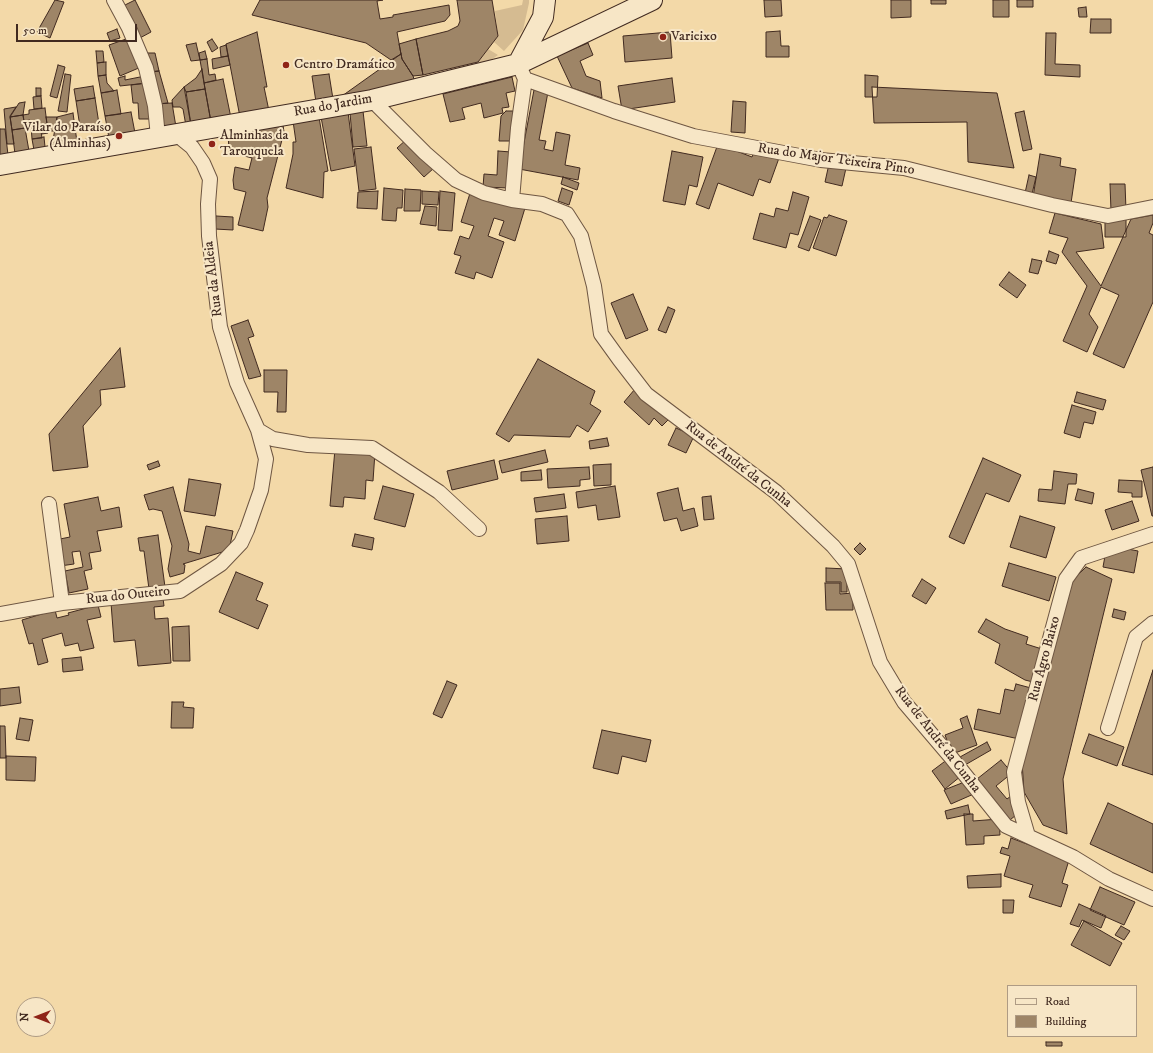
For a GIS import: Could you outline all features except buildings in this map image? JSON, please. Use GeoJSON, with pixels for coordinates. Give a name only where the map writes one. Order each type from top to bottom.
{"type":"FeatureCollection","features":[{"type":"Feature","properties":{"kind":"main road"},"geometry":{"type":"LineString","coordinates":[[521,71],[543,17],[545,0]]}},
{"type":"Feature","properties":{"kind":"main road","name":"Rua do Jardim"},"geometry":{"type":"LineString","coordinates":[[0,165],[372,100],[521,71],[652,0]]}},
{"type":"Feature","properties":{"kind":"street"},"geometry":{"type":"LineString","coordinates":[[114,0],[129,28],[146,68],[155,106],[167,135]]}},
{"type":"Feature","properties":{"kind":"street"},"geometry":{"type":"LineString","coordinates":[[512,200],[521,71]]}},
{"type":"Feature","properties":{"kind":"street","name":"Rua do Major Teixeira Pinto"},"geometry":{"type":"LineString","coordinates":[[521,71],[614,111],[693,136],[821,160],[904,168],[1052,205],[1108,216],[1153,207]]}},
{"type":"Feature","properties":{"kind":"street","name":"Rua de André da Cunha"},"geometry":{"type":"LineString","coordinates":[[372,100],[424,153],[456,180],[484,193],[512,200],[542,204],[567,214],[581,236],[594,286],[601,334],[646,394],[776,492],[833,546],[848,564],[880,662],[904,702],[950,756],[1006,826],[1073,857],[1109,879],[1153,899]]}},
{"type":"Feature","properties":{"kind":"street","name":"Rua da Aldeia"},"geometry":{"type":"LineString","coordinates":[[167,135],[192,146],[203,163],[210,179],[208,204],[209,236],[220,327],[236,383],[258,430]]}},
{"type":"Feature","properties":{"kind":"street"},"geometry":{"type":"LineString","coordinates":[[258,430],[273,439],[308,445],[372,448],[439,492],[479,529]]}},
{"type":"Feature","properties":{"kind":"street","name":"Rua do Outeiro"},"geometry":{"type":"LineString","coordinates":[[0,614],[62,603],[176,592],[221,564],[241,543],[261,490],[266,459],[258,430]]}},
{"type":"Feature","properties":{"kind":"street"},"geometry":{"type":"LineString","coordinates":[[49,504],[62,603]]}},
{"type":"Feature","properties":{"kind":"street","name":"Rua Agro Baixo"},"geometry":{"type":"LineString","coordinates":[[1028,836],[1018,802],[1014,772],[1066,579],[1081,558],[1153,534]]}},
{"type":"Feature","properties":{"kind":"street"},"geometry":{"type":"LineString","coordinates":[[1108,728],[1136,637],[1153,624]]}},
{"type":"Feature","properties":{"kind":"shaded area"},"geometry":{"type":"Polygon","coordinates":[[[523,0],[529,0],[529,3],[523,30],[504,51],[494,42],[498,36],[495,11],[522,5],[523,0]]]}},
{"type":"Feature","properties":{"kind":"shaded area"},"geometry":{"type":"Polygon","coordinates":[[[488,49],[498,55],[481,67],[449,74],[449,69],[478,62],[488,49]]]}},
{"type":"Feature","properties":{"kind":"place","name":"Varieixo"},"geometry":{"type":"Point","coordinates":[663,37]}},
{"type":"Feature","properties":{"kind":"place","name":"Centro Dramático"},"geometry":{"type":"Point","coordinates":[286,65]}},
{"type":"Feature","properties":{"kind":"place","name":"Vilar do Paraíso (Alminhas)"},"geometry":{"type":"Point","coordinates":[119,136]}},
{"type":"Feature","properties":{"kind":"place","name":"Alminhas da Tarouquela"},"geometry":{"type":"Point","coordinates":[212,144]}}]}
